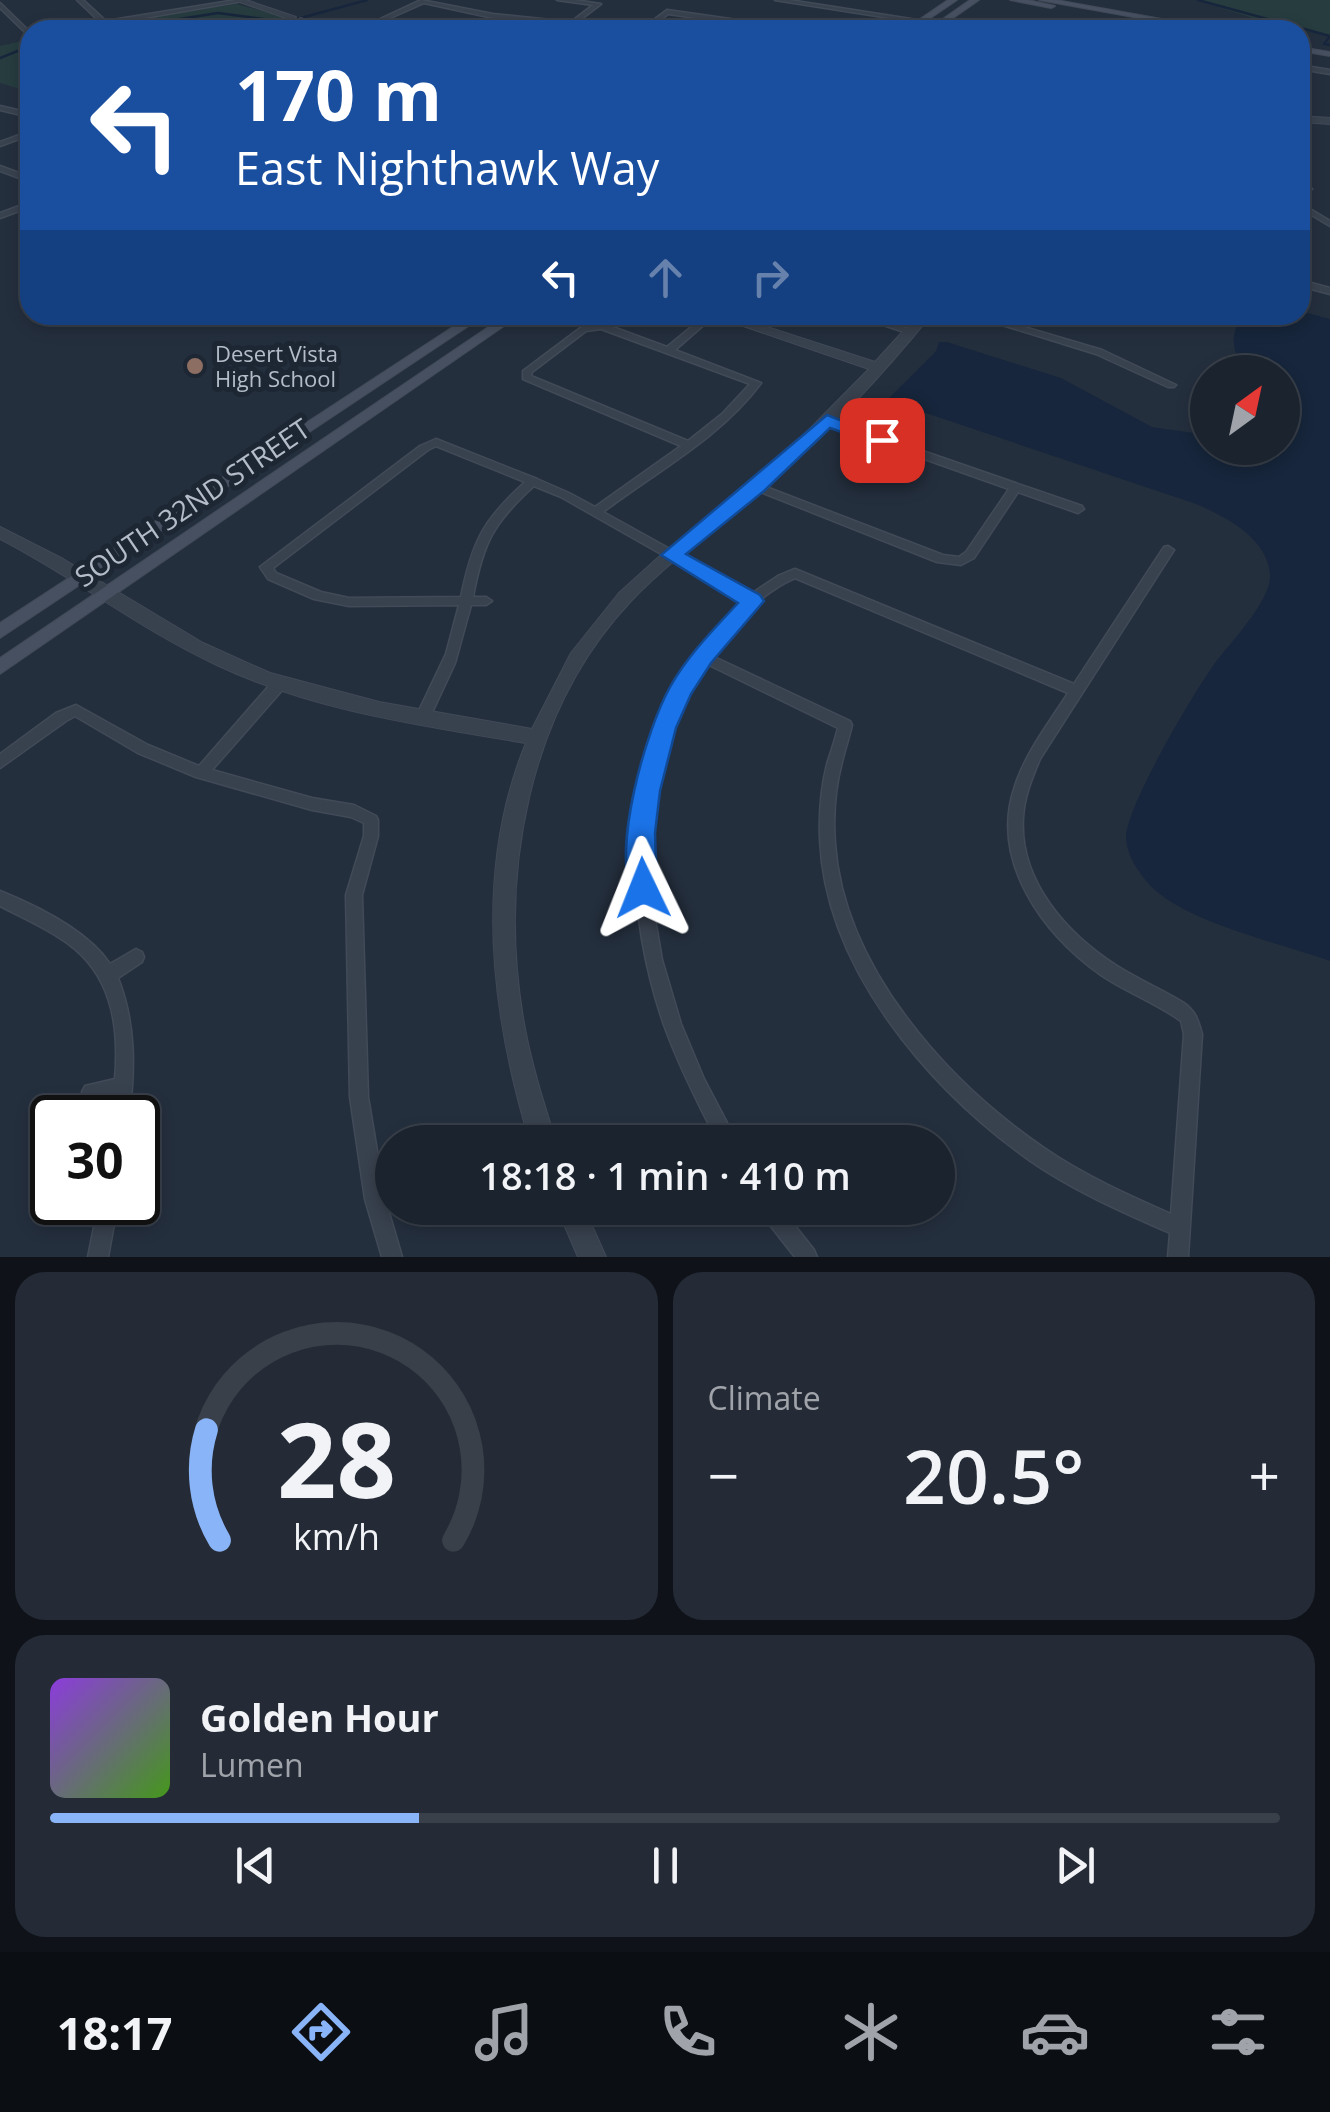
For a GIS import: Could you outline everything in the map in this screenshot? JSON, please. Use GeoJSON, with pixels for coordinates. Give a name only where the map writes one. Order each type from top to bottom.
{"type":"FeatureCollection","features":[{"type":"Feature","properties":{"kind":"main road"},"geometry":{"type":"LineString","coordinates":[[922,20],[953,0]]}},
{"type":"Feature","properties":{"kind":"main road"},"geometry":{"type":"LineString","coordinates":[[946,20],[974,0]]}},
{"type":"Feature","properties":{"kind":"main road"},"geometry":{"type":"LineString","coordinates":[[1014,0],[1131,20]]}},
{"type":"Feature","properties":{"kind":"main road"},"geometry":{"type":"LineString","coordinates":[[1042,0],[1160,20]]}},
{"type":"Feature","properties":{"kind":"main road","name":"SOUTH 32ND STREET"},"geometry":{"type":"LineString","coordinates":[[0,632],[463,325]]}},
{"type":"Feature","properties":{"kind":"main road","name":"SOUTH 32ND STREET"},"geometry":{"type":"LineString","coordinates":[[0,667],[499,325]]}},
{"type":"Feature","properties":{"kind":"street"},"geometry":{"type":"LineString","coordinates":[[80,0],[101,20]]}},
{"type":"Feature","properties":{"kind":"street"},"geometry":{"type":"LineString","coordinates":[[122,20],[239,0],[302,20]]}},
{"type":"Feature","properties":{"kind":"street"},"geometry":{"type":"LineString","coordinates":[[383,20],[425,0],[492,16],[532,20]]}},
{"type":"Feature","properties":{"kind":"street"},"geometry":{"type":"LineString","coordinates":[[560,0],[598,4],[577,20]]}},
{"type":"Feature","properties":{"kind":"street"},"geometry":{"type":"LineString","coordinates":[[778,0],[862,16],[922,20]]}},
{"type":"Feature","properties":{"kind":"street"},"geometry":{"type":"LineString","coordinates":[[0,5],[20,25]]}},
{"type":"Feature","properties":{"kind":"street"},"geometry":{"type":"LineString","coordinates":[[656,20],[668,12],[724,20]]}},
{"type":"Feature","properties":{"kind":"street"},"geometry":{"type":"LineString","coordinates":[[668,350],[701,325]]}},
{"type":"Feature","properties":{"kind":"street"},"geometry":{"type":"LineString","coordinates":[[745,325],[877,367]]}},
{"type":"Feature","properties":{"kind":"street"},"geometry":{"type":"LineString","coordinates":[[890,325],[910,331]]}},
{"type":"Feature","properties":{"kind":"street"},"geometry":{"type":"LineString","coordinates":[[538,1125],[523,1078],[508,1002],[504,929],[508,861],[518,794],[562,681],[591,637],[629,592],[757,486],[827,420],[916,325]]}},
{"type":"Feature","properties":{"kind":"street"},"geometry":{"type":"LineString","coordinates":[[1009,325],[1099,352],[1170,385]]}},
{"type":"Feature","properties":{"kind":"street"},"geometry":{"type":"LineString","coordinates":[[595,512],[687,445],[756,382],[591,326],[528,371],[526,377],[687,445]]}},
{"type":"Feature","properties":{"kind":"street"},"geometry":{"type":"LineString","coordinates":[[827,420],[1078,510]]}},
{"type":"Feature","properties":{"kind":"street"},"geometry":{"type":"LineString","coordinates":[[486,600],[330,600],[272,576],[266,568],[436,442],[533,481],[595,512],[752,601]]}},
{"type":"Feature","properties":{"kind":"street"},"geometry":{"type":"LineString","coordinates":[[423,716],[456,643],[474,556],[487,528],[533,481]]}},
{"type":"Feature","properties":{"kind":"street"},"geometry":{"type":"LineString","coordinates":[[757,486],[941,559],[961,562],[970,555],[1016,487]]}},
{"type":"Feature","properties":{"kind":"street"},"geometry":{"type":"LineString","coordinates":[[3,537],[222,661],[279,684],[324,698],[538,738]]}},
{"type":"Feature","properties":{"kind":"street"},"geometry":{"type":"LineString","coordinates":[[1168,550],[1023,776],[1012,818],[1014,843],[1026,878],[1068,937],[1117,976],[1168,1001],[1188,1016],[1193,1034],[1178,1257]]}},
{"type":"Feature","properties":{"kind":"street"},"geometry":{"type":"LineString","coordinates":[[719,1125],[697,1086],[670,1018],[644,912],[641,863],[641,833],[655,756],[680,691],[703,657],[752,601],[779,579],[795,573],[1077,691]]}},
{"type":"Feature","properties":{"kind":"street"},"geometry":{"type":"LineString","coordinates":[[703,657],[845,725],[827,812],[830,868],[847,927],[869,974],[915,1042],[980,1109],[1035,1153],[1105,1194],[1180,1228]]}},
{"type":"Feature","properties":{"kind":"street"},"geometry":{"type":"LineString","coordinates":[[201,773],[279,684]]}},
{"type":"Feature","properties":{"kind":"street"},"geometry":{"type":"LineString","coordinates":[[0,762],[61,716],[76,710],[144,748],[201,773],[276,795],[354,811],[372,820],[354,895],[359,1097],[375,1199],[392,1257]]}},
{"type":"Feature","properties":{"kind":"street"},"geometry":{"type":"LineString","coordinates":[[0,898],[74,940],[109,974],[125,1025],[123,1095]]}},
{"type":"Feature","properties":{"kind":"street"},"geometry":{"type":"LineString","coordinates":[[109,974],[136,957]]}},
{"type":"Feature","properties":{"kind":"street"},"geometry":{"type":"LineString","coordinates":[[91,1092],[124,1086]]}},
{"type":"Feature","properties":{"kind":"street"},"geometry":{"type":"LineString","coordinates":[[98,1257],[104,1225]]}},
{"type":"Feature","properties":{"kind":"street"},"geometry":{"type":"LineString","coordinates":[[578,1225],[592,1257]]}},
{"type":"Feature","properties":{"kind":"street"},"geometry":{"type":"LineString","coordinates":[[783,1225],[807,1257]]}},
{"type":"Feature","properties":{"kind":"green space"},"geometry":{"type":"Polygon","coordinates":[[[1196,0],[1330,0],[1330,36],[1310,32],[1310,20],[1258,20],[1196,0]]]}},
{"type":"Feature","properties":{"kind":"green space"},"geometry":{"type":"Polygon","coordinates":[[[236,4],[298,20],[134,20],[236,4]]]}},
{"type":"Feature","properties":{"kind":"green space"},"geometry":{"type":"Polygon","coordinates":[[[20,41],[20,89],[0,83],[0,46],[20,41]]]}},
{"type":"Feature","properties":{"kind":"water"},"geometry":{"type":"Polygon","coordinates":[[[1310,314],[1330,319],[1330,961],[1238,932],[1171,902],[1145,879],[1127,845],[1129,823],[1163,749],[1205,677],[1249,621],[1269,584],[1267,561],[1253,539],[1232,522],[1196,504],[889,398],[936,351],[939,342],[947,342],[1061,378],[1152,427],[1190,433],[1190,465],[1300,465],[1300,355],[1237,355],[1234,338],[1238,325],[1310,325],[1310,314]]]}},
{"type":"Feature","properties":{"kind":"waterway"},"geometry":{"type":"LineString","coordinates":[[293,20],[367,0]]}},
{"type":"Feature","properties":{"kind":"waterway"},"geometry":{"type":"LineString","coordinates":[[1198,0],[1271,20]]}},
{"type":"Feature","properties":{"kind":"waterway"},"geometry":{"type":"LineString","coordinates":[[173,20],[218,13],[271,20]]}},
{"type":"Feature","properties":{"kind":"waterway"},"geometry":{"type":"LineString","coordinates":[[1310,31],[1330,36],[1324,44],[1330,45]]}},
{"type":"Feature","properties":{"kind":"waterway"},"geometry":{"type":"LineString","coordinates":[[0,58],[20,50]]}},
{"type":"Feature","properties":{"kind":"place","name":"Desert Vista High School"},"geometry":{"type":"Point","coordinates":[195,366]}},
{"type":"Feature","properties":{"kind":"route"},"geometry":{"type":"LineString","coordinates":[[643,888],[641,833],[647,791],[664,728],[680,691],[703,657],[752,601],[671,555],[757,486],[827,420],[882,440]]}}]}
